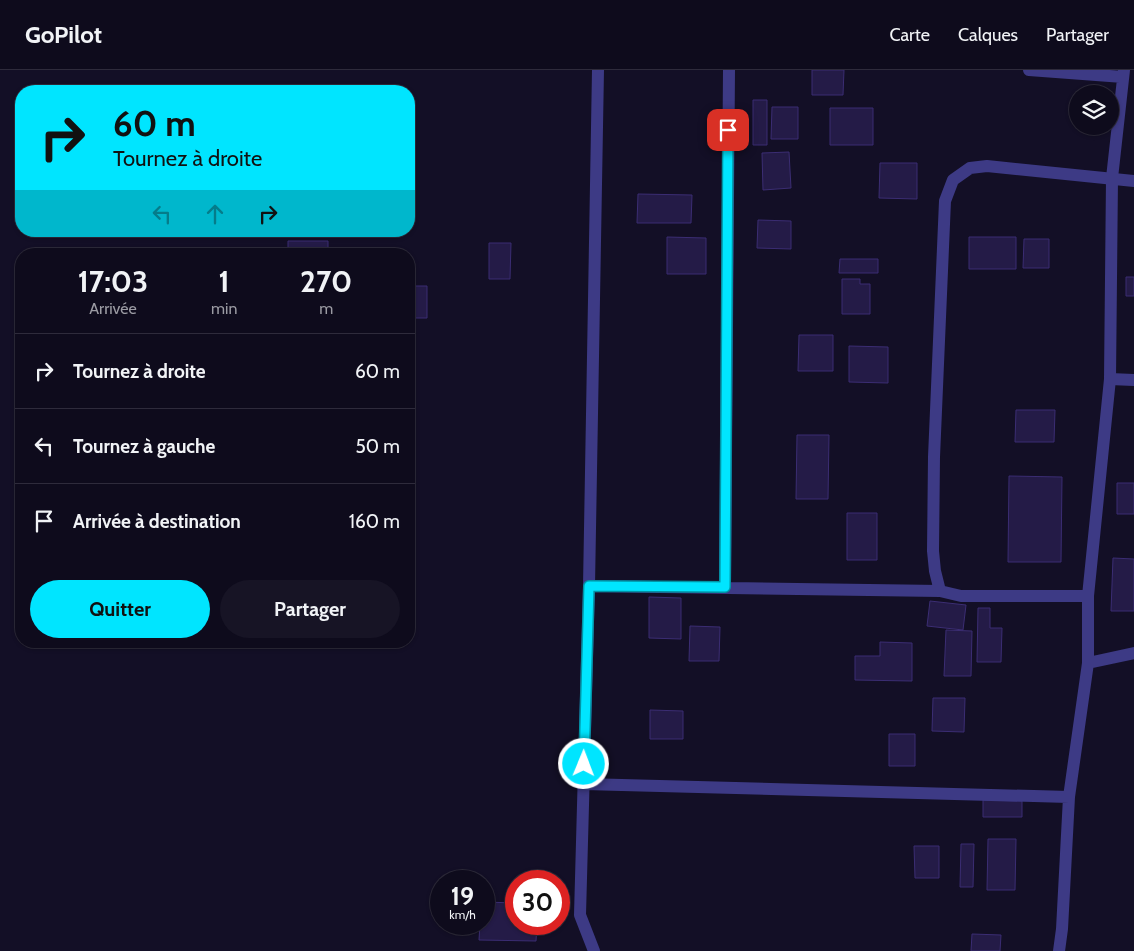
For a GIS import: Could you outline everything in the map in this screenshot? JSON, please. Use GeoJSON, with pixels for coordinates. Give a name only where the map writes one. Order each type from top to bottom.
{"type":"FeatureCollection","features":[{"type":"Feature","properties":{"kind":"street"},"geometry":{"type":"LineString","coordinates":[[594,951],[580,915],[589,586],[598,70]]}},
{"type":"Feature","properties":{"kind":"street"},"geometry":{"type":"LineString","coordinates":[[725,587],[729,70]]}},
{"type":"Feature","properties":{"kind":"street"},"geometry":{"type":"LineString","coordinates":[[1029,70],[1123,74],[1112,178],[1110,379],[1088,596],[1088,662],[1069,797],[1062,928],[1059,951]]}},
{"type":"Feature","properties":{"kind":"street"},"geometry":{"type":"LineString","coordinates":[[940,591],[933,551],[934,457],[945,201],[953,180],[970,168],[987,166],[1134,180]]}},
{"type":"Feature","properties":{"kind":"street"},"geometry":{"type":"LineString","coordinates":[[1110,379],[1134,380]]}},
{"type":"Feature","properties":{"kind":"street"},"geometry":{"type":"LineString","coordinates":[[589,586],[940,591],[961,596],[1088,596]]}},
{"type":"Feature","properties":{"kind":"street"},"geometry":{"type":"LineString","coordinates":[[1088,662],[1134,653]]}},
{"type":"Feature","properties":{"kind":"street"},"geometry":{"type":"LineString","coordinates":[[584,784],[1069,797]]}},
{"type":"Feature","properties":{"kind":"building"},"geometry":{"type":"Polygon","coordinates":[[[812,70],[844,70],[843,95],[812,95],[812,70]]]}},
{"type":"Feature","properties":{"kind":"building"},"geometry":{"type":"Polygon","coordinates":[[[753,100],[767,100],[767,145],[753,145],[753,100]]]}},
{"type":"Feature","properties":{"kind":"building"},"geometry":{"type":"Polygon","coordinates":[[[772,107],[798,107],[798,139],[771,139],[772,107]]]}},
{"type":"Feature","properties":{"kind":"building"},"geometry":{"type":"Polygon","coordinates":[[[830,108],[873,108],[873,145],[830,145],[830,108]]]}},
{"type":"Feature","properties":{"kind":"building"},"geometry":{"type":"Polygon","coordinates":[[[789,152],[791,188],[763,190],[762,153],[789,152]]]}},
{"type":"Feature","properties":{"kind":"building"},"geometry":{"type":"Polygon","coordinates":[[[880,163],[917,163],[917,199],[879,198],[880,163]]]}},
{"type":"Feature","properties":{"kind":"building"},"geometry":{"type":"Polygon","coordinates":[[[638,194],[692,195],[691,223],[637,223],[638,194]]]}},
{"type":"Feature","properties":{"kind":"building"},"geometry":{"type":"Polygon","coordinates":[[[758,220],[791,221],[791,249],[757,248],[758,220]]]}},
{"type":"Feature","properties":{"kind":"building"},"geometry":{"type":"Polygon","coordinates":[[[667,237],[706,238],[706,274],[667,274],[667,237]]]}},
{"type":"Feature","properties":{"kind":"building"},"geometry":{"type":"Polygon","coordinates":[[[969,237],[1016,237],[1016,269],[969,269],[969,237]]]}},
{"type":"Feature","properties":{"kind":"building"},"geometry":{"type":"Polygon","coordinates":[[[1024,239],[1049,239],[1049,268],[1023,268],[1024,239]]]}},
{"type":"Feature","properties":{"kind":"building"},"geometry":{"type":"Polygon","coordinates":[[[288,241],[328,241],[328,248],[288,248],[288,241]]]}},
{"type":"Feature","properties":{"kind":"building"},"geometry":{"type":"Polygon","coordinates":[[[489,243],[511,243],[510,279],[489,279],[489,243]]]}},
{"type":"Feature","properties":{"kind":"building"},"geometry":{"type":"Polygon","coordinates":[[[840,259],[878,259],[878,273],[839,273],[840,259]]]}},
{"type":"Feature","properties":{"kind":"building"},"geometry":{"type":"Polygon","coordinates":[[[1126,277],[1134,277],[1134,296],[1126,296],[1126,277]]]}},
{"type":"Feature","properties":{"kind":"building"},"geometry":{"type":"Polygon","coordinates":[[[842,279],[860,279],[860,284],[870,284],[870,314],[842,314],[842,279]]]}},
{"type":"Feature","properties":{"kind":"building"},"geometry":{"type":"Polygon","coordinates":[[[415,286],[427,286],[427,318],[415,318],[415,286]]]}},
{"type":"Feature","properties":{"kind":"building"},"geometry":{"type":"Polygon","coordinates":[[[799,335],[833,335],[833,371],[798,371],[799,335]]]}},
{"type":"Feature","properties":{"kind":"building"},"geometry":{"type":"Polygon","coordinates":[[[849,346],[888,347],[888,383],[849,382],[849,346]]]}},
{"type":"Feature","properties":{"kind":"building"},"geometry":{"type":"Polygon","coordinates":[[[1016,410],[1055,410],[1054,442],[1015,442],[1016,410]]]}},
{"type":"Feature","properties":{"kind":"building"},"geometry":{"type":"Polygon","coordinates":[[[797,435],[829,435],[828,499],[796,499],[797,435]]]}},
{"type":"Feature","properties":{"kind":"building"},"geometry":{"type":"Polygon","coordinates":[[[1009,476],[1062,477],[1061,562],[1008,562],[1009,476]]]}},
{"type":"Feature","properties":{"kind":"building"},"geometry":{"type":"Polygon","coordinates":[[[1117,483],[1134,483],[1134,514],[1117,514],[1117,483]]]}},
{"type":"Feature","properties":{"kind":"building"},"geometry":{"type":"Polygon","coordinates":[[[847,513],[877,513],[877,560],[847,560],[847,513]]]}},
{"type":"Feature","properties":{"kind":"building"},"geometry":{"type":"Polygon","coordinates":[[[1113,558],[1134,559],[1134,611],[1111,611],[1113,558]]]}},
{"type":"Feature","properties":{"kind":"building"},"geometry":{"type":"Polygon","coordinates":[[[649,597],[681,598],[681,639],[649,638],[649,597]]]}},
{"type":"Feature","properties":{"kind":"building"},"geometry":{"type":"Polygon","coordinates":[[[930,601],[966,605],[963,630],[927,626],[930,601]]]}},
{"type":"Feature","properties":{"kind":"building"},"geometry":{"type":"Polygon","coordinates":[[[978,608],[990,608],[990,628],[1002,628],[1001,662],[977,662],[978,608]]]}},
{"type":"Feature","properties":{"kind":"building"},"geometry":{"type":"Polygon","coordinates":[[[690,626],[720,627],[719,661],[689,661],[690,626]]]}},
{"type":"Feature","properties":{"kind":"building"},"geometry":{"type":"Polygon","coordinates":[[[946,630],[972,631],[971,676],[944,676],[946,630]]]}},
{"type":"Feature","properties":{"kind":"building"},"geometry":{"type":"Polygon","coordinates":[[[880,642],[912,643],[912,681],[855,680],[855,656],[880,656],[880,642]]]}},
{"type":"Feature","properties":{"kind":"building"},"geometry":{"type":"Polygon","coordinates":[[[933,698],[965,698],[964,732],[932,731],[933,698]]]}},
{"type":"Feature","properties":{"kind":"building"},"geometry":{"type":"Polygon","coordinates":[[[650,710],[683,711],[683,739],[650,739],[650,710]]]}},
{"type":"Feature","properties":{"kind":"building"},"geometry":{"type":"Polygon","coordinates":[[[889,734],[915,734],[915,766],[889,766],[889,734]]]}},
{"type":"Feature","properties":{"kind":"building"},"geometry":{"type":"Polygon","coordinates":[[[983,800],[1022,801],[1022,817],[983,817],[983,800]]]}},
{"type":"Feature","properties":{"kind":"building"},"geometry":{"type":"Polygon","coordinates":[[[988,839],[1016,839],[1015,890],[987,890],[988,839]]]}},
{"type":"Feature","properties":{"kind":"building"},"geometry":{"type":"Polygon","coordinates":[[[961,844],[974,844],[973,887],[960,887],[961,844]]]}},
{"type":"Feature","properties":{"kind":"building"},"geometry":{"type":"Polygon","coordinates":[[[914,846],[939,846],[939,878],[915,878],[914,846]]]}},
{"type":"Feature","properties":{"kind":"building"},"geometry":{"type":"Polygon","coordinates":[[[495,902],[505,903],[505,935],[536,935],[536,941],[479,940],[479,935],[495,935],[495,902]]]}},
{"type":"Feature","properties":{"kind":"building"},"geometry":{"type":"Polygon","coordinates":[[[972,934],[1001,935],[1000,951],[971,951],[972,934]]]}},
{"type":"Feature","properties":{"kind":"route"},"geometry":{"type":"LineString","coordinates":[[584,764],[589,586],[725,587],[728,130]]}}]}
